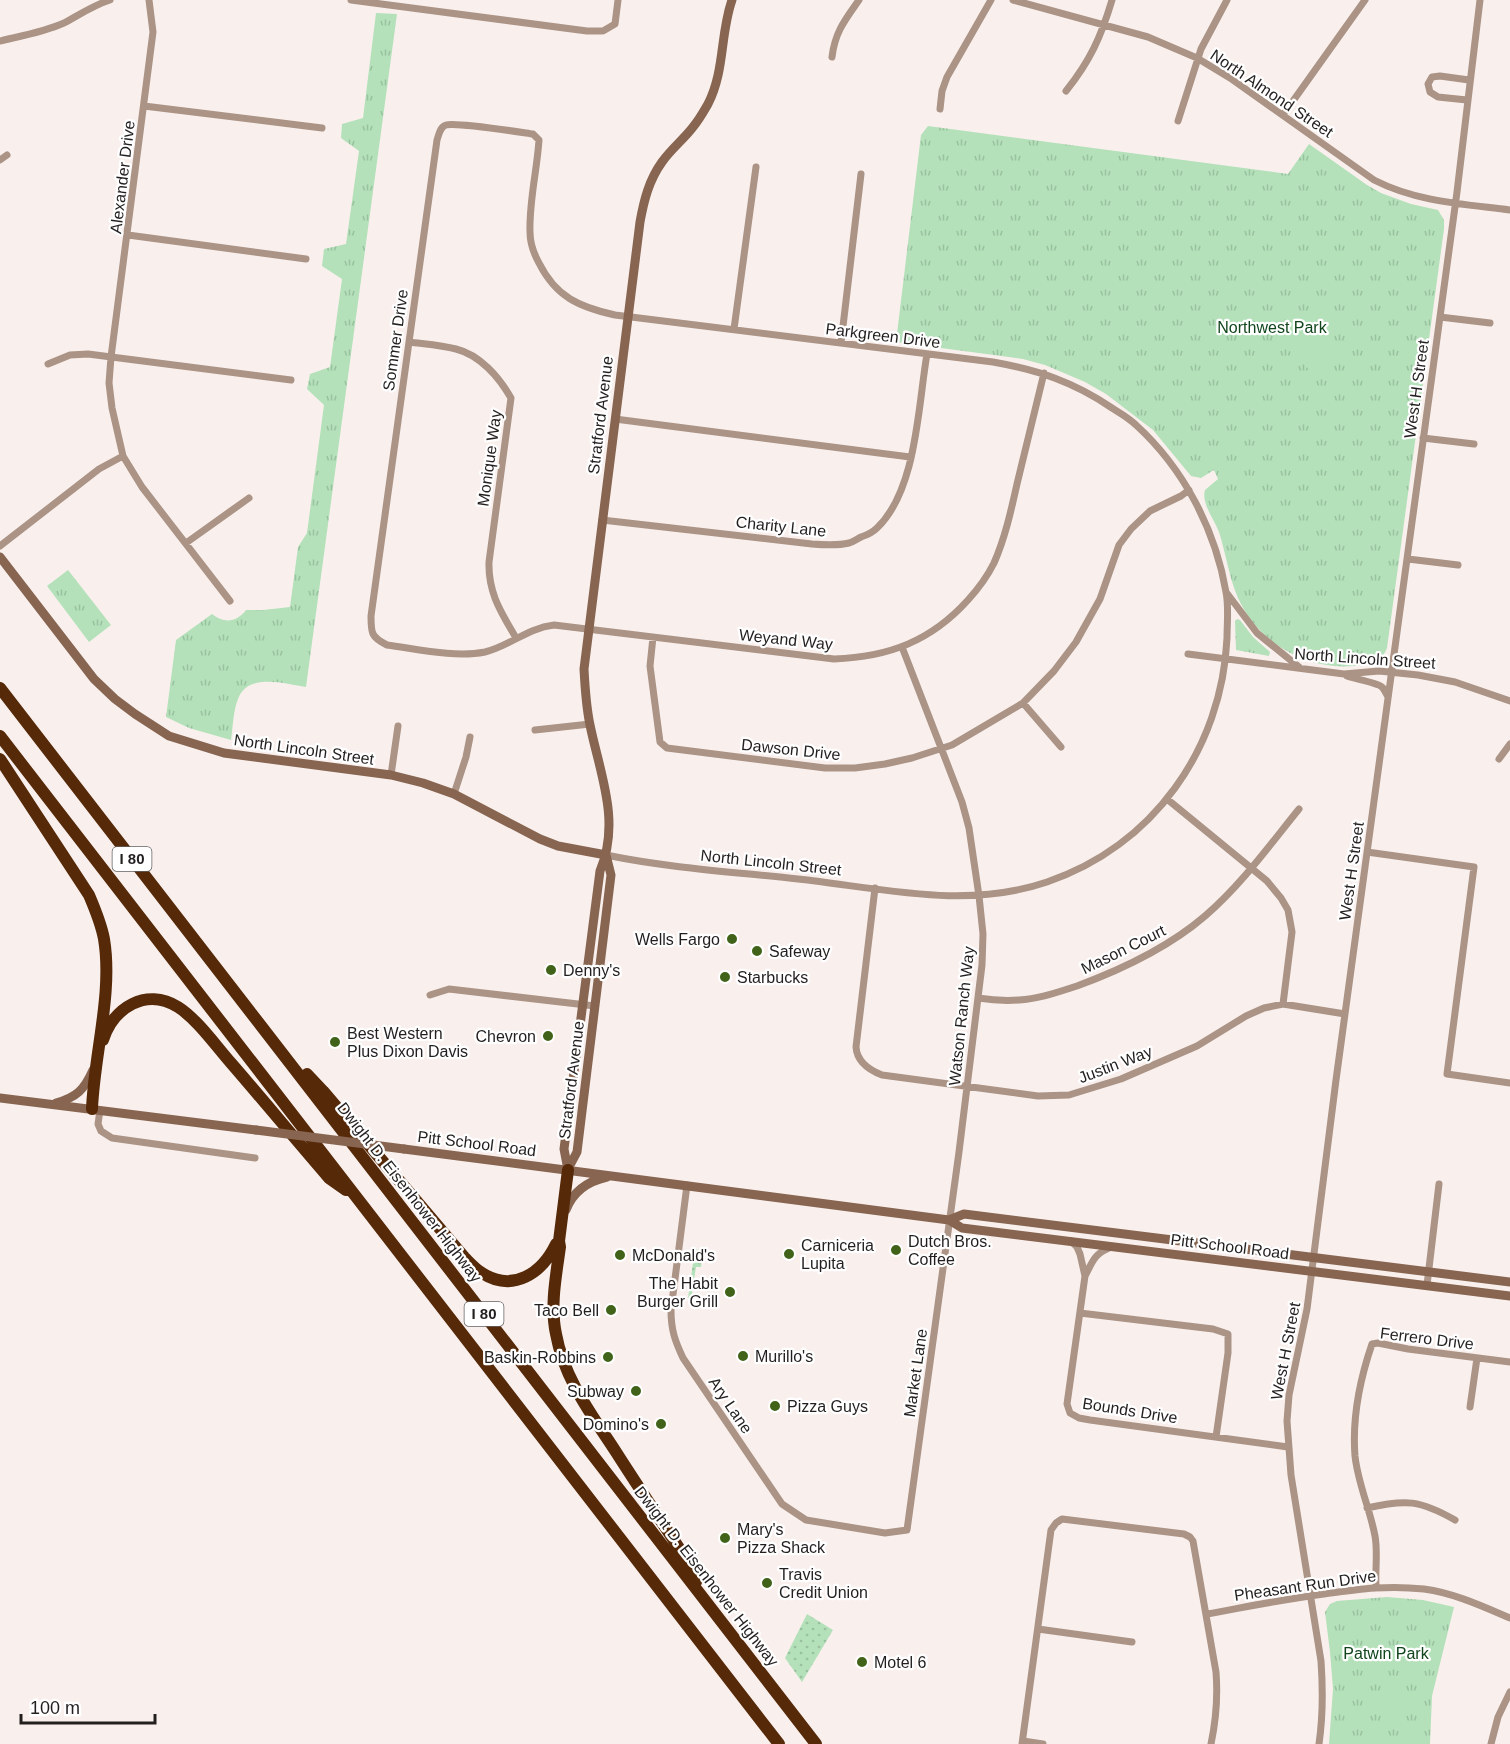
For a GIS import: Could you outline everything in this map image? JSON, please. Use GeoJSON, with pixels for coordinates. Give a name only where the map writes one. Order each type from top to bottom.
{"type":"FeatureCollection","features":[{"type":"Feature","properties":{"kind":"highway","name":"Dwight D. Eisenhower Highway"},"geometry":{"type":"LineString","coordinates":[[0,688],[816,1744]]}},
{"type":"Feature","properties":{"kind":"highway","name":"I 80"},"geometry":{"type":"LineString","coordinates":[[0,736],[779,1744]]}},
{"type":"Feature","properties":{"kind":"highway"},"geometry":{"type":"LineString","coordinates":[[0,759],[84,888],[98,916],[104,937],[106,987],[98,1058],[96,1110]]}},
{"type":"Feature","properties":{"kind":"highway"},"geometry":{"type":"LineString","coordinates":[[98,1058],[106,1030],[124,1008],[141,1000],[158,1000],[180,1008],[208,1036],[329,1178],[359,1200]]}},
{"type":"Feature","properties":{"kind":"highway"},"geometry":{"type":"LineString","coordinates":[[264,1030],[323,1090],[476,1269],[495,1279],[511,1281],[528,1276],[542,1267],[552,1255],[559,1241]]}},
{"type":"Feature","properties":{"kind":"highway"},"geometry":{"type":"LineString","coordinates":[[568,1170],[554,1291],[555,1332],[564,1364],[580,1396],[687,1560],[704,1600]]}},
{"type":"Feature","properties":{"kind":"street"},"geometry":{"type":"LineString","coordinates":[[0,41],[38,32],[110,0]]}},
{"type":"Feature","properties":{"kind":"street","name":"Alexander Drive"},"geometry":{"type":"LineString","coordinates":[[149,0],[153,32],[111,357],[109,383],[111,408],[123,456],[142,487],[230,601]]}},
{"type":"Feature","properties":{"kind":"street"},"geometry":{"type":"LineString","coordinates":[[351,0],[587,31],[603,31],[615,24],[618,0]]}},
{"type":"Feature","properties":{"kind":"street","name":"Stratford Avenue"},"geometry":{"type":"LineString","coordinates":[[568,1170],[564,1149],[582,1004],[600,871],[610,834],[608,798],[585,699],[584,669],[628,316],[645,199],[656,172],[693,127],[708,103],[721,61],[727,13],[732,0]]}},
{"type":"Feature","properties":{"kind":"street"},"geometry":{"type":"LineString","coordinates":[[832,57],[837,32],[859,0]]}},
{"type":"Feature","properties":{"kind":"street"},"geometry":{"type":"LineString","coordinates":[[940,109],[942,91],[947,77],[991,0]]}},
{"type":"Feature","properties":{"kind":"street","name":"North Almond Street"},"geometry":{"type":"LineString","coordinates":[[1014,0],[1148,37],[1197,58],[1230,78],[1374,180],[1407,194],[1510,210]]}},
{"type":"Feature","properties":{"kind":"street"},"geometry":{"type":"LineString","coordinates":[[1066,91],[1090,57],[1105,24],[1112,0]]}},
{"type":"Feature","properties":{"kind":"street"},"geometry":{"type":"LineString","coordinates":[[1178,122],[1197,58],[1227,0]]}},
{"type":"Feature","properties":{"kind":"street"},"geometry":{"type":"LineString","coordinates":[[1283,115],[1365,0]]}},
{"type":"Feature","properties":{"kind":"street","name":"West H Street"},"geometry":{"type":"LineString","coordinates":[[1319,1744],[1323,1689],[1321,1660],[1291,1475],[1288,1446],[1289,1395],[1307,1309],[1408,559],[1480,0]]}},
{"type":"Feature","properties":{"kind":"street"},"geometry":{"type":"LineString","coordinates":[[1467,100],[1438,97],[1430,92],[1428,84],[1431,77],[1440,76],[1470,80]]}},
{"type":"Feature","properties":{"kind":"street"},"geometry":{"type":"LineString","coordinates":[[144,106],[322,128]]}},
{"type":"Feature","properties":{"kind":"street","name":"Sommer Drive"},"geometry":{"type":"LineString","coordinates":[[371,616],[436,140],[440,129],[447,124],[500,130]]}},
{"type":"Feature","properties":{"kind":"street","name":"Parkgreen Drive"},"geometry":{"type":"LineString","coordinates":[[500,130],[533,134],[539,140],[530,210],[530,235],[536,257],[546,277],[560,292],[574,302],[593,310],[628,316],[993,362],[1044,374],[1074,385],[1134,423],[1170,461],[1189,490],[1208,527],[1226,592],[1228,614],[1226,660]]}},
{"type":"Feature","properties":{"kind":"street"},"geometry":{"type":"LineString","coordinates":[[0,160],[7,155]]}},
{"type":"Feature","properties":{"kind":"street"},"geometry":{"type":"LineString","coordinates":[[734,329],[756,167]]}},
{"type":"Feature","properties":{"kind":"street"},"geometry":{"type":"LineString","coordinates":[[841,343],[861,174]]}},
{"type":"Feature","properties":{"kind":"street"},"geometry":{"type":"LineString","coordinates":[[128,236],[306,259]]}},
{"type":"Feature","properties":{"kind":"street"},"geometry":{"type":"LineString","coordinates":[[1440,316],[1490,323]]}},
{"type":"Feature","properties":{"kind":"street","name":"Monique Way"},"geometry":{"type":"LineString","coordinates":[[409,342],[457,349],[472,355],[488,367],[511,398],[489,562],[489,579],[498,607],[516,638]]}},
{"type":"Feature","properties":{"kind":"street"},"geometry":{"type":"LineString","coordinates":[[48,363],[69,356],[88,354],[291,380]]}},
{"type":"Feature","properties":{"kind":"street","name":"Charity Lane"},"geometry":{"type":"LineString","coordinates":[[602,520],[832,545],[850,543],[876,530],[896,503],[903,486],[921,406],[927,354]]}},
{"type":"Feature","properties":{"kind":"street","name":"Weyand Way"},"geometry":{"type":"LineString","coordinates":[[371,616],[371,631],[377,640],[387,645],[457,654],[486,651],[542,627],[554,625],[834,659],[852,658],[902,647],[928,636],[954,615],[980,587],[993,565],[1005,534],[1044,374]]}},
{"type":"Feature","properties":{"kind":"street"},"geometry":{"type":"LineString","coordinates":[[615,419],[910,457]]}},
{"type":"Feature","properties":{"kind":"street"},"geometry":{"type":"LineString","coordinates":[[1423,438],[1474,444]]}},
{"type":"Feature","properties":{"kind":"street"},"geometry":{"type":"LineString","coordinates":[[0,546],[99,469],[123,456]]}},
{"type":"Feature","properties":{"kind":"street","name":"Dawson Drive"},"geometry":{"type":"LineString","coordinates":[[653,637],[650,666],[660,742],[667,748],[825,768],[855,768],[885,764],[943,749],[1023,703],[1054,671],[1076,642],[1100,599],[1119,545],[1131,529],[1150,511],[1189,490]]}},
{"type":"Feature","properties":{"kind":"street"},"geometry":{"type":"LineString","coordinates":[[186,543],[249,498]]}},
{"type":"Feature","properties":{"kind":"street","name":"North Lincoln Street"},"geometry":{"type":"LineString","coordinates":[[0,557],[94,679],[115,699],[169,736],[241,756],[391,775],[423,783],[454,794],[558,846],[679,866],[946,897],[979,896],[1028,888],[1073,872],[1122,842],[1167,799],[1188,769],[1208,730],[1219,696],[1226,660],[1344,674],[1392,672],[1455,682],[1510,701]]}},
{"type":"Feature","properties":{"kind":"street"},"geometry":{"type":"LineString","coordinates":[[1408,559],[1458,565]]}},
{"type":"Feature","properties":{"kind":"street"},"geometry":{"type":"LineString","coordinates":[[1226,592],[1257,633],[1301,669]]}},
{"type":"Feature","properties":{"kind":"street","name":"Watson Ranch Way"},"geometry":{"type":"LineString","coordinates":[[902,647],[963,802],[979,896],[983,942],[950,1220]]}},
{"type":"Feature","properties":{"kind":"street"},"geometry":{"type":"LineString","coordinates":[[1188,654],[1226,660]]}},
{"type":"Feature","properties":{"kind":"street"},"geometry":{"type":"LineString","coordinates":[[1344,674],[1378,685],[1383,688],[1388,698]]}},
{"type":"Feature","properties":{"kind":"street"},"geometry":{"type":"LineString","coordinates":[[1023,703],[1061,747]]}},
{"type":"Feature","properties":{"kind":"street"},"geometry":{"type":"LineString","coordinates":[[535,730],[590,724]]}},
{"type":"Feature","properties":{"kind":"street"},"geometry":{"type":"LineString","coordinates":[[391,775],[398,726]]}},
{"type":"Feature","properties":{"kind":"street"},"geometry":{"type":"LineString","coordinates":[[454,794],[470,737]]}},
{"type":"Feature","properties":{"kind":"street"},"geometry":{"type":"LineString","coordinates":[[1499,759],[1510,744]]}},
{"type":"Feature","properties":{"kind":"street"},"geometry":{"type":"LineString","coordinates":[[1167,799],[1267,881],[1281,898],[1290,918],[1292,932],[1284,1004]]}},
{"type":"Feature","properties":{"kind":"street","name":"Mason Court"},"geometry":{"type":"LineString","coordinates":[[978,998],[1019,1000],[1060,992],[1092,981],[1167,945],[1205,916],[1251,868],[1299,809]]}},
{"type":"Feature","properties":{"kind":"street"},"geometry":{"type":"LineString","coordinates":[[1367,852],[1474,867],[1447,1074],[1510,1083]]}},
{"type":"Feature","properties":{"kind":"street","name":"Stratford Avenue"},"geometry":{"type":"LineString","coordinates":[[568,1170],[576,1152],[611,875],[606,855]]}},
{"type":"Feature","properties":{"kind":"street","name":"Justin Way"},"geometry":{"type":"LineString","coordinates":[[875,888],[856,1047],[861,1062],[870,1070],[882,1075],[1038,1096],[1070,1095],[1121,1079],[1197,1046],[1246,1016],[1264,1008],[1284,1004],[1345,1014]]}},
{"type":"Feature","properties":{"kind":"street"},"geometry":{"type":"LineString","coordinates":[[430,995],[449,988],[595,1006]]}},
{"type":"Feature","properties":{"kind":"street"},"geometry":{"type":"LineString","coordinates":[[50,1104],[81,1091],[98,1058]]}},
{"type":"Feature","properties":{"kind":"street","name":"Pitt School Road"},"geometry":{"type":"LineString","coordinates":[[0,1098],[950,1220],[962,1228],[1510,1296]]}},
{"type":"Feature","properties":{"kind":"street"},"geometry":{"type":"LineString","coordinates":[[96,1110],[101,1131],[112,1138],[255,1158]]}},
{"type":"Feature","properties":{"kind":"street"},"geometry":{"type":"LineString","coordinates":[[560,1226],[574,1194],[592,1182],[604,1177],[615,1176]]}},
{"type":"Feature","properties":{"kind":"street"},"geometry":{"type":"LineString","coordinates":[[1427,1286],[1439,1184]]}},
{"type":"Feature","properties":{"kind":"street","name":"Ary Lane"},"geometry":{"type":"LineString","coordinates":[[687,1185],[671,1310],[671,1329],[683,1358],[782,1504],[806,1520],[885,1533],[907,1530]]}},
{"type":"Feature","properties":{"kind":"street","name":"Pitt School Road"},"geometry":{"type":"LineString","coordinates":[[950,1220],[964,1214],[1510,1282]]}},
{"type":"Feature","properties":{"kind":"street","name":"Market Lane"},"geometry":{"type":"LineString","coordinates":[[907,1530],[950,1220]]}},
{"type":"Feature","properties":{"kind":"street","name":"Bounds Drive"},"geometry":{"type":"LineString","coordinates":[[1071,1241],[1080,1254],[1085,1276]]}},
{"type":"Feature","properties":{"kind":"street","name":"Bounds Drive"},"geometry":{"type":"LineString","coordinates":[[1110,1247],[1095,1256],[1085,1276],[1067,1404],[1070,1413],[1090,1420],[1288,1446]]}},
{"type":"Feature","properties":{"kind":"street"},"geometry":{"type":"LineString","coordinates":[[1080,1312],[1213,1329],[1228,1334],[1228,1353],[1216,1437]]}},
{"type":"Feature","properties":{"kind":"street","name":"Ferrero Drive"},"geometry":{"type":"LineString","coordinates":[[1376,1587],[1375,1538],[1355,1458],[1354,1427],[1364,1370],[1372,1344],[1510,1362]]}},
{"type":"Feature","properties":{"kind":"street"},"geometry":{"type":"LineString","coordinates":[[1470,1407],[1477,1358]]}},
{"type":"Feature","properties":{"kind":"street"},"geometry":{"type":"LineString","coordinates":[[1368,1508],[1407,1502],[1430,1507],[1455,1520]]}},
{"type":"Feature","properties":{"kind":"street"},"geometry":{"type":"LineString","coordinates":[[1043,1744],[1023,1743],[1051,1530],[1062,1519],[1184,1534],[1190,1537],[1195,1546],[1216,1672],[1218,1694],[1211,1744]]}},
{"type":"Feature","properties":{"kind":"street","name":"Pheasant Run Drive"},"geometry":{"type":"LineString","coordinates":[[1207,1614],[1376,1587],[1426,1590],[1451,1595],[1510,1618]]}},
{"type":"Feature","properties":{"kind":"street"},"geometry":{"type":"LineString","coordinates":[[1038,1629],[1131,1642]]}},
{"type":"Feature","properties":{"kind":"street"},"geometry":{"type":"LineString","coordinates":[[1491,1744],[1498,1717],[1510,1692]]}},
{"type":"Feature","properties":{"kind":"green space"},"geometry":{"type":"Polygon","coordinates":[[[376,13],[397,14],[306,687],[278,682],[250,685],[243,691],[236,704],[231,740],[189,728],[166,717],[176,640],[212,614],[221,619],[230,620],[239,617],[246,610],[290,607],[298,547],[307,533],[324,405],[307,389],[310,374],[330,367],[342,279],[322,266],[324,249],[346,244],[359,151],[341,138],[342,124],[363,118],[376,13]]]}},
{"type":"Feature","properties":{"kind":"green space","name":"Northwest Park"},"geometry":{"type":"Polygon","coordinates":[[[928,126],[1288,174],[1309,144],[1381,193],[1411,204],[1438,210],[1444,220],[1444,229],[1387,648],[1382,656],[1373,662],[1358,665],[1335,666],[1318,663],[1285,650],[1258,628],[1238,598],[1219,532],[1205,500],[1205,490],[1218,479],[1214,470],[1201,478],[1191,476],[1153,430],[1106,394],[1085,382],[1045,365],[1023,359],[896,342],[921,135],[928,126]]]}},
{"type":"Feature","properties":{"kind":"green space"},"geometry":{"type":"Polygon","coordinates":[[[1300,322],[1330,351],[1311,371],[1280,342],[1300,322]]]}},
{"type":"Feature","properties":{"kind":"green space"},"geometry":{"type":"Polygon","coordinates":[[[68,570],[111,625],[89,642],[47,586],[68,570]]]}},
{"type":"Feature","properties":{"kind":"green space"},"geometry":{"type":"Polygon","coordinates":[[[1237,619],[1270,652],[1269,656],[1236,650],[1235,621],[1237,619]]]}},
{"type":"Feature","properties":{"kind":"green space"},"geometry":{"type":"Polygon","coordinates":[[[695,1249],[703,1251],[701,1267],[696,1267],[691,1299],[688,1298],[695,1249]]]}},
{"type":"Feature","properties":{"kind":"green space","name":"Patwin Park"},"geometry":{"type":"Polygon","coordinates":[[[1387,1597],[1423,1600],[1454,1607],[1432,1696],[1430,1744],[1329,1744],[1333,1689],[1325,1612],[1330,1604],[1337,1601],[1387,1597]]]}},
{"type":"Feature","properties":{"kind":"green space"},"geometry":{"type":"Polygon","coordinates":[[[807,1614],[833,1630],[802,1682],[785,1658],[807,1614]]]}},
{"type":"Feature","properties":{"kind":"green space"},"geometry":{"type":"Polygon","coordinates":[[[1386,1693],[1403,1700],[1396,1719],[1378,1712],[1386,1693]]]}},
{"type":"Feature","properties":{"kind":"place","name":"Wells Fargo"},"geometry":{"type":"Point","coordinates":[732,939]}},
{"type":"Feature","properties":{"kind":"place","name":"Safeway"},"geometry":{"type":"Point","coordinates":[757,951]}},
{"type":"Feature","properties":{"kind":"place","name":"Denny's"},"geometry":{"type":"Point","coordinates":[551,970]}},
{"type":"Feature","properties":{"kind":"place","name":"Starbucks"},"geometry":{"type":"Point","coordinates":[725,977]}},
{"type":"Feature","properties":{"kind":"place","name":"Chevron"},"geometry":{"type":"Point","coordinates":[548,1036]}},
{"type":"Feature","properties":{"kind":"place","name":"Best Western Plus Dixon Davis"},"geometry":{"type":"Point","coordinates":[335,1042]}},
{"type":"Feature","properties":{"kind":"place","name":"Dutch Bros. Coffee"},"geometry":{"type":"Point","coordinates":[896,1250]}},
{"type":"Feature","properties":{"kind":"place","name":"Carniceria Lupita"},"geometry":{"type":"Point","coordinates":[789,1254]}},
{"type":"Feature","properties":{"kind":"place","name":"McDonald's"},"geometry":{"type":"Point","coordinates":[620,1255]}},
{"type":"Feature","properties":{"kind":"place","name":"The Habit Burger Grill"},"geometry":{"type":"Point","coordinates":[730,1292]}},
{"type":"Feature","properties":{"kind":"place","name":"Taco Bell"},"geometry":{"type":"Point","coordinates":[611,1310]}},
{"type":"Feature","properties":{"kind":"place","name":"Murillo's"},"geometry":{"type":"Point","coordinates":[743,1356]}},
{"type":"Feature","properties":{"kind":"place","name":"Baskin-Robbins"},"geometry":{"type":"Point","coordinates":[608,1357]}},
{"type":"Feature","properties":{"kind":"place","name":"Subway"},"geometry":{"type":"Point","coordinates":[636,1391]}},
{"type":"Feature","properties":{"kind":"place","name":"Pizza Guys"},"geometry":{"type":"Point","coordinates":[775,1406]}},
{"type":"Feature","properties":{"kind":"place","name":"Domino's"},"geometry":{"type":"Point","coordinates":[661,1424]}},
{"type":"Feature","properties":{"kind":"place","name":"Mary's Pizza Shack"},"geometry":{"type":"Point","coordinates":[725,1538]}},
{"type":"Feature","properties":{"kind":"place","name":"Travis Credit Union"},"geometry":{"type":"Point","coordinates":[767,1583]}},
{"type":"Feature","properties":{"kind":"place","name":"Motel 6"},"geometry":{"type":"Point","coordinates":[862,1662]}}]}
